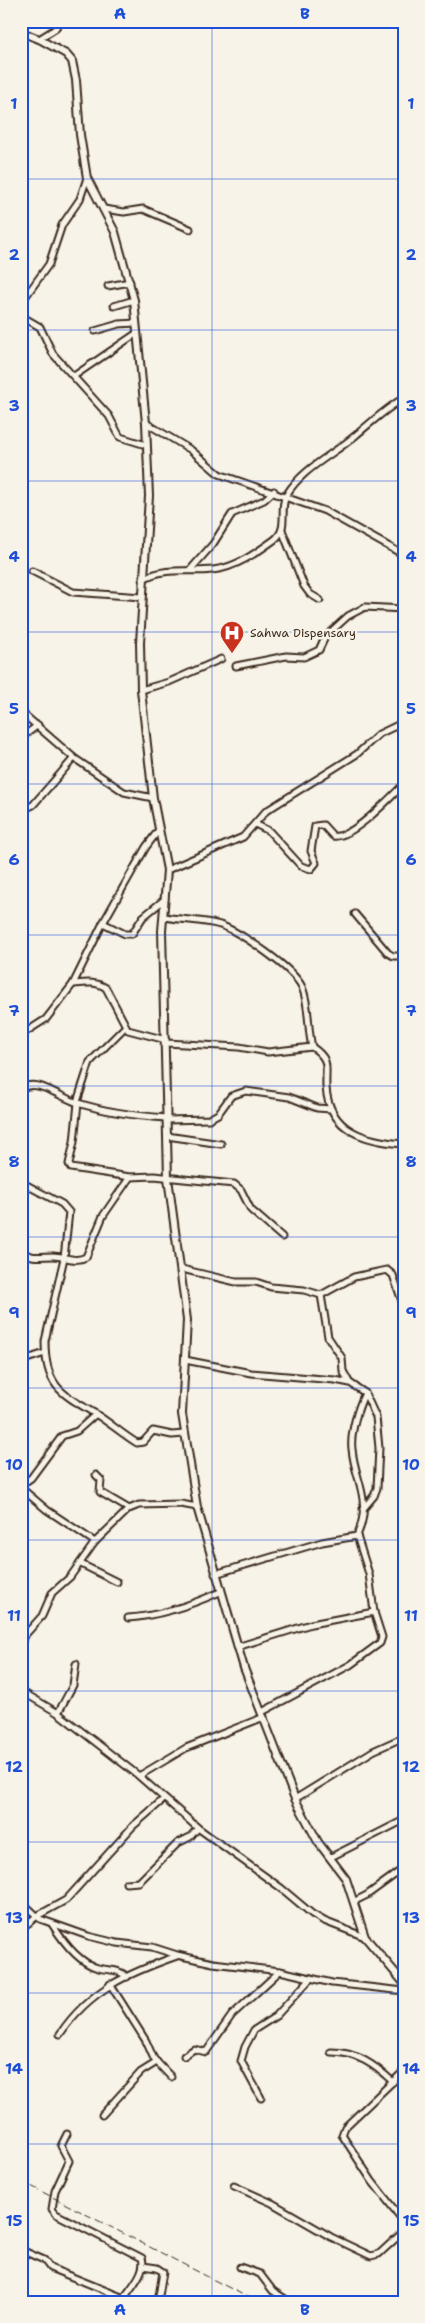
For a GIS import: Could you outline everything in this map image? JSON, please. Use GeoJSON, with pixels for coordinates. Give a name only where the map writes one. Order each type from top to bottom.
{"type":"FeatureCollection","features":[{"type":"Feature","properties":{"kind":"main road"},"geometry":{"type":"LineString","coordinates":[[21,32],[39,39],[66,54],[74,66],[80,135],[87,178],[104,209],[118,241],[134,300],[146,423],[149,496],[142,597],[141,690],[153,798],[158,832],[167,870],[164,917],[166,1136],[168,1178],[173,1221],[182,1269],[187,1320],[182,1386],[184,1434],[197,1508],[237,1647],[295,1798],[318,1842],[346,1879],[355,1901],[365,1937],[404,1983]]}},
{"type":"Feature","properties":{"kind":"street"},"geometry":{"type":"LineString","coordinates":[[39,39],[55,29],[60,21]]}},
{"type":"Feature","properties":{"kind":"street"},"geometry":{"type":"LineString","coordinates":[[21,303],[49,264],[62,225],[80,199],[87,178]]}},
{"type":"Feature","properties":{"kind":"street"},"geometry":{"type":"LineString","coordinates":[[104,209],[124,212],[143,210],[190,229]]}},
{"type":"Feature","properties":{"kind":"street"},"geometry":{"type":"LineString","coordinates":[[108,286],[130,282]]}},
{"type":"Feature","properties":{"kind":"street"},"geometry":{"type":"LineString","coordinates":[[114,306],[134,300]]}},
{"type":"Feature","properties":{"kind":"street"},"geometry":{"type":"LineString","coordinates":[[21,316],[40,327],[53,354],[109,416],[120,437],[146,445]]}},
{"type":"Feature","properties":{"kind":"street"},"geometry":{"type":"LineString","coordinates":[[95,332],[119,324],[136,323]]}},
{"type":"Feature","properties":{"kind":"street"},"geometry":{"type":"LineString","coordinates":[[74,376],[137,333]]}},
{"type":"Feature","properties":{"kind":"street"},"geometry":{"type":"LineString","coordinates":[[320,600],[310,594],[304,586],[282,530],[285,496],[303,475],[322,459],[355,436],[380,412],[404,398]]}},
{"type":"Feature","properties":{"kind":"street"},"geometry":{"type":"LineString","coordinates":[[146,423],[192,450],[219,474],[274,491],[334,515],[403,554]]}},
{"type":"Feature","properties":{"kind":"street"},"geometry":{"type":"LineString","coordinates":[[192,569],[213,544],[232,514],[264,500],[274,491]]}},
{"type":"Feature","properties":{"kind":"street"},"geometry":{"type":"LineString","coordinates":[[143,579],[158,572],[192,569],[212,571],[232,566],[276,538],[282,530]]}},
{"type":"Feature","properties":{"kind":"street"},"geometry":{"type":"LineString","coordinates":[[32,571],[72,592],[142,597]]}},
{"type":"Feature","properties":{"kind":"street"},"geometry":{"type":"LineString","coordinates":[[236,666],[284,656],[302,657],[320,650],[325,637],[348,616],[365,607],[404,609]]}},
{"type":"Feature","properties":{"kind":"street"},"geometry":{"type":"LineString","coordinates":[[141,690],[169,682],[220,659]]}},
{"type":"Feature","properties":{"kind":"street"},"geometry":{"type":"LineString","coordinates":[[21,712],[74,758],[124,792],[153,798]]}},
{"type":"Feature","properties":{"kind":"street"},"geometry":{"type":"LineString","coordinates":[[167,870],[238,840],[249,832],[266,811],[357,754],[372,738],[404,722]]}},
{"type":"Feature","properties":{"kind":"street"},"geometry":{"type":"LineString","coordinates":[[21,738],[38,725]]}},
{"type":"Feature","properties":{"kind":"street"},"geometry":{"type":"LineString","coordinates":[[21,811],[32,805],[74,758]]}},
{"type":"Feature","properties":{"kind":"street"},"geometry":{"type":"LineString","coordinates":[[255,824],[269,831],[301,866],[311,869],[316,863],[311,851],[315,826],[323,824],[333,836],[340,836],[368,820],[404,784]]}},
{"type":"Feature","properties":{"kind":"street"},"geometry":{"type":"LineString","coordinates":[[21,1035],[46,1019],[73,984],[103,923],[146,847],[158,832]]}},
{"type":"Feature","properties":{"kind":"street"},"geometry":{"type":"LineString","coordinates":[[103,923],[125,934],[132,934],[143,917],[165,899]]}},
{"type":"Feature","properties":{"kind":"street"},"geometry":{"type":"LineString","coordinates":[[355,914],[388,953],[393,956],[404,956]]}},
{"type":"Feature","properties":{"kind":"street"},"geometry":{"type":"LineString","coordinates":[[164,917],[214,924],[230,929],[285,965],[301,984],[306,998],[312,1047]]}},
{"type":"Feature","properties":{"kind":"street"},"geometry":{"type":"LineString","coordinates":[[73,984],[96,983],[106,988],[125,1027],[134,1033],[166,1041],[239,1047],[268,1052],[312,1047],[323,1055],[326,1062],[326,1090],[331,1109],[343,1124],[364,1138],[374,1142],[404,1144]]}},
{"type":"Feature","properties":{"kind":"street"},"geometry":{"type":"LineString","coordinates":[[125,1027],[90,1062],[78,1102],[70,1167],[130,1177],[154,1176],[234,1184],[241,1190],[251,1210],[282,1237]]}},
{"type":"Feature","properties":{"kind":"street"},"geometry":{"type":"LineString","coordinates":[[21,1089],[28,1084],[103,1109],[166,1119],[210,1119],[218,1114],[231,1096],[246,1091],[289,1097],[317,1108],[331,1109]]}},
{"type":"Feature","properties":{"kind":"street"},"geometry":{"type":"LineString","coordinates":[[166,1136],[221,1144]]}},
{"type":"Feature","properties":{"kind":"street"},"geometry":{"type":"LineString","coordinates":[[21,1252],[35,1258],[52,1256],[82,1259],[86,1257],[103,1216],[130,1177]]}},
{"type":"Feature","properties":{"kind":"street"},"geometry":{"type":"LineString","coordinates":[[21,1182],[69,1210],[64,1258],[47,1328],[45,1353],[50,1374],[57,1387],[68,1399],[96,1414],[137,1442],[143,1442],[153,1431],[172,1435],[184,1434]]}},
{"type":"Feature","properties":{"kind":"street"},"geometry":{"type":"LineString","coordinates":[[182,1269],[236,1282],[256,1282],[271,1287],[304,1290],[321,1295],[354,1278],[387,1270],[393,1275],[404,1307]]}},
{"type":"Feature","properties":{"kind":"street"},"geometry":{"type":"LineString","coordinates":[[321,1295],[328,1337],[342,1358],[343,1371],[350,1383]]}},
{"type":"Feature","properties":{"kind":"street"},"geometry":{"type":"LineString","coordinates":[[22,1359],[45,1353]]}},
{"type":"Feature","properties":{"kind":"street"},"geometry":{"type":"LineString","coordinates":[[185,1360],[251,1373],[335,1380],[350,1383],[366,1393],[376,1417],[379,1448],[377,1488],[374,1496],[363,1509]]}},
{"type":"Feature","properties":{"kind":"street"},"geometry":{"type":"LineString","coordinates":[[138,1776],[186,1748],[263,1715],[350,1665],[375,1647],[382,1637],[374,1612],[369,1574],[357,1536],[361,1527],[363,1492],[353,1459],[351,1442],[366,1393]]}},
{"type":"Feature","properties":{"kind":"street"},"geometry":{"type":"LineString","coordinates":[[95,1542],[48,1510],[21,1487],[31,1478],[62,1436],[77,1431],[96,1414]]}},
{"type":"Feature","properties":{"kind":"street"},"geometry":{"type":"LineString","coordinates":[[96,1475],[101,1480],[100,1492],[129,1509]]}},
{"type":"Feature","properties":{"kind":"street"},"geometry":{"type":"LineString","coordinates":[[21,1643],[25,1635],[42,1616],[52,1593],[81,1564],[95,1542],[129,1509],[139,1505],[181,1504],[197,1508]]}},
{"type":"Feature","properties":{"kind":"street"},"geometry":{"type":"LineString","coordinates":[[215,1574],[322,1542],[357,1536]]}},
{"type":"Feature","properties":{"kind":"street"},"geometry":{"type":"LineString","coordinates":[[81,1564],[117,1582]]}},
{"type":"Feature","properties":{"kind":"street"},"geometry":{"type":"LineString","coordinates":[[128,1618],[144,1617],[196,1603],[220,1592]]}},
{"type":"Feature","properties":{"kind":"street"},"geometry":{"type":"LineString","coordinates":[[237,1647],[311,1624],[374,1612]]}},
{"type":"Feature","properties":{"kind":"street"},"geometry":{"type":"LineString","coordinates":[[58,1713],[73,1685],[76,1664]]}},
{"type":"Feature","properties":{"kind":"street"},"geometry":{"type":"LineString","coordinates":[[21,1691],[58,1713],[138,1776],[198,1828],[281,1888],[312,1914],[324,1921],[365,1937]]}},
{"type":"Feature","properties":{"kind":"street"},"geometry":{"type":"LineString","coordinates":[[295,1798],[373,1751],[404,1737]]}},
{"type":"Feature","properties":{"kind":"street"},"geometry":{"type":"LineString","coordinates":[[21,1929],[37,1916],[66,1900],[133,1826],[164,1799]]}},
{"type":"Feature","properties":{"kind":"street"},"geometry":{"type":"LineString","coordinates":[[331,1858],[404,1820]]}},
{"type":"Feature","properties":{"kind":"street"},"geometry":{"type":"LineString","coordinates":[[126,1883],[140,1882],[178,1844],[190,1837],[198,1828]]}},
{"type":"Feature","properties":{"kind":"street"},"geometry":{"type":"LineString","coordinates":[[355,1901],[367,1895],[404,1868]]}},
{"type":"Feature","properties":{"kind":"street"},"geometry":{"type":"LineString","coordinates":[[21,1901],[37,1916],[52,1924],[117,1943],[152,1947],[177,1956],[280,1971],[389,1991],[404,1991]]}},
{"type":"Feature","properties":{"kind":"street"},"geometry":{"type":"LineString","coordinates":[[52,1924],[66,1944],[92,1965],[115,1970],[127,1977]]}},
{"type":"Feature","properties":{"kind":"street"},"geometry":{"type":"LineString","coordinates":[[60,2034],[88,2000],[110,1984],[144,1967],[177,1956]]}},
{"type":"Feature","properties":{"kind":"street"},"geometry":{"type":"LineString","coordinates":[[184,2056],[194,2049],[206,2052],[232,2015],[280,1971]]}},
{"type":"Feature","properties":{"kind":"street"},"geometry":{"type":"LineString","coordinates":[[262,2098],[241,2061],[245,2047],[254,2030],[276,2016],[312,1978]]}},
{"type":"Feature","properties":{"kind":"street"},"geometry":{"type":"LineString","coordinates":[[110,1984],[157,2062],[171,2077]]}},
{"type":"Feature","properties":{"kind":"street"},"geometry":{"type":"LineString","coordinates":[[331,2052],[354,2054],[374,2066],[393,2082]]}},
{"type":"Feature","properties":{"kind":"street"},"geometry":{"type":"LineString","coordinates":[[102,2115],[141,2072],[157,2062]]}},
{"type":"Feature","properties":{"kind":"street"},"geometry":{"type":"LineString","coordinates":[[404,2071],[345,2127],[342,2135],[375,2185],[404,2222]]}},
{"type":"Feature","properties":{"kind":"street"},"geometry":{"type":"LineString","coordinates":[[21,2250],[44,2260],[50,2268],[122,2300],[143,2266],[144,2262],[140,2255],[102,2239],[54,2212],[53,2197],[69,2161],[61,2146],[67,2134]]}},
{"type":"Feature","properties":{"kind":"street"},"geometry":{"type":"LineString","coordinates":[[234,2186],[272,2203],[331,2237],[371,2256],[379,2254],[403,2234]]}},
{"type":"Feature","properties":{"kind":"street"},"geometry":{"type":"LineString","coordinates":[[143,2266],[156,2268],[163,2272],[158,2302]]}},
{"type":"Feature","properties":{"kind":"street"},"geometry":{"type":"LineString","coordinates":[[240,2267],[260,2274],[273,2291],[290,2302]]}},
{"type":"Feature","properties":{"kind":"railway"},"geometry":{"type":"LineString","coordinates":[[21,2181],[257,2302]]}},
{"type":"Feature","properties":{"kind":"place","name":"Sahwa Dispensary"},"geometry":{"type":"Point","coordinates":[232,654]}}]}
